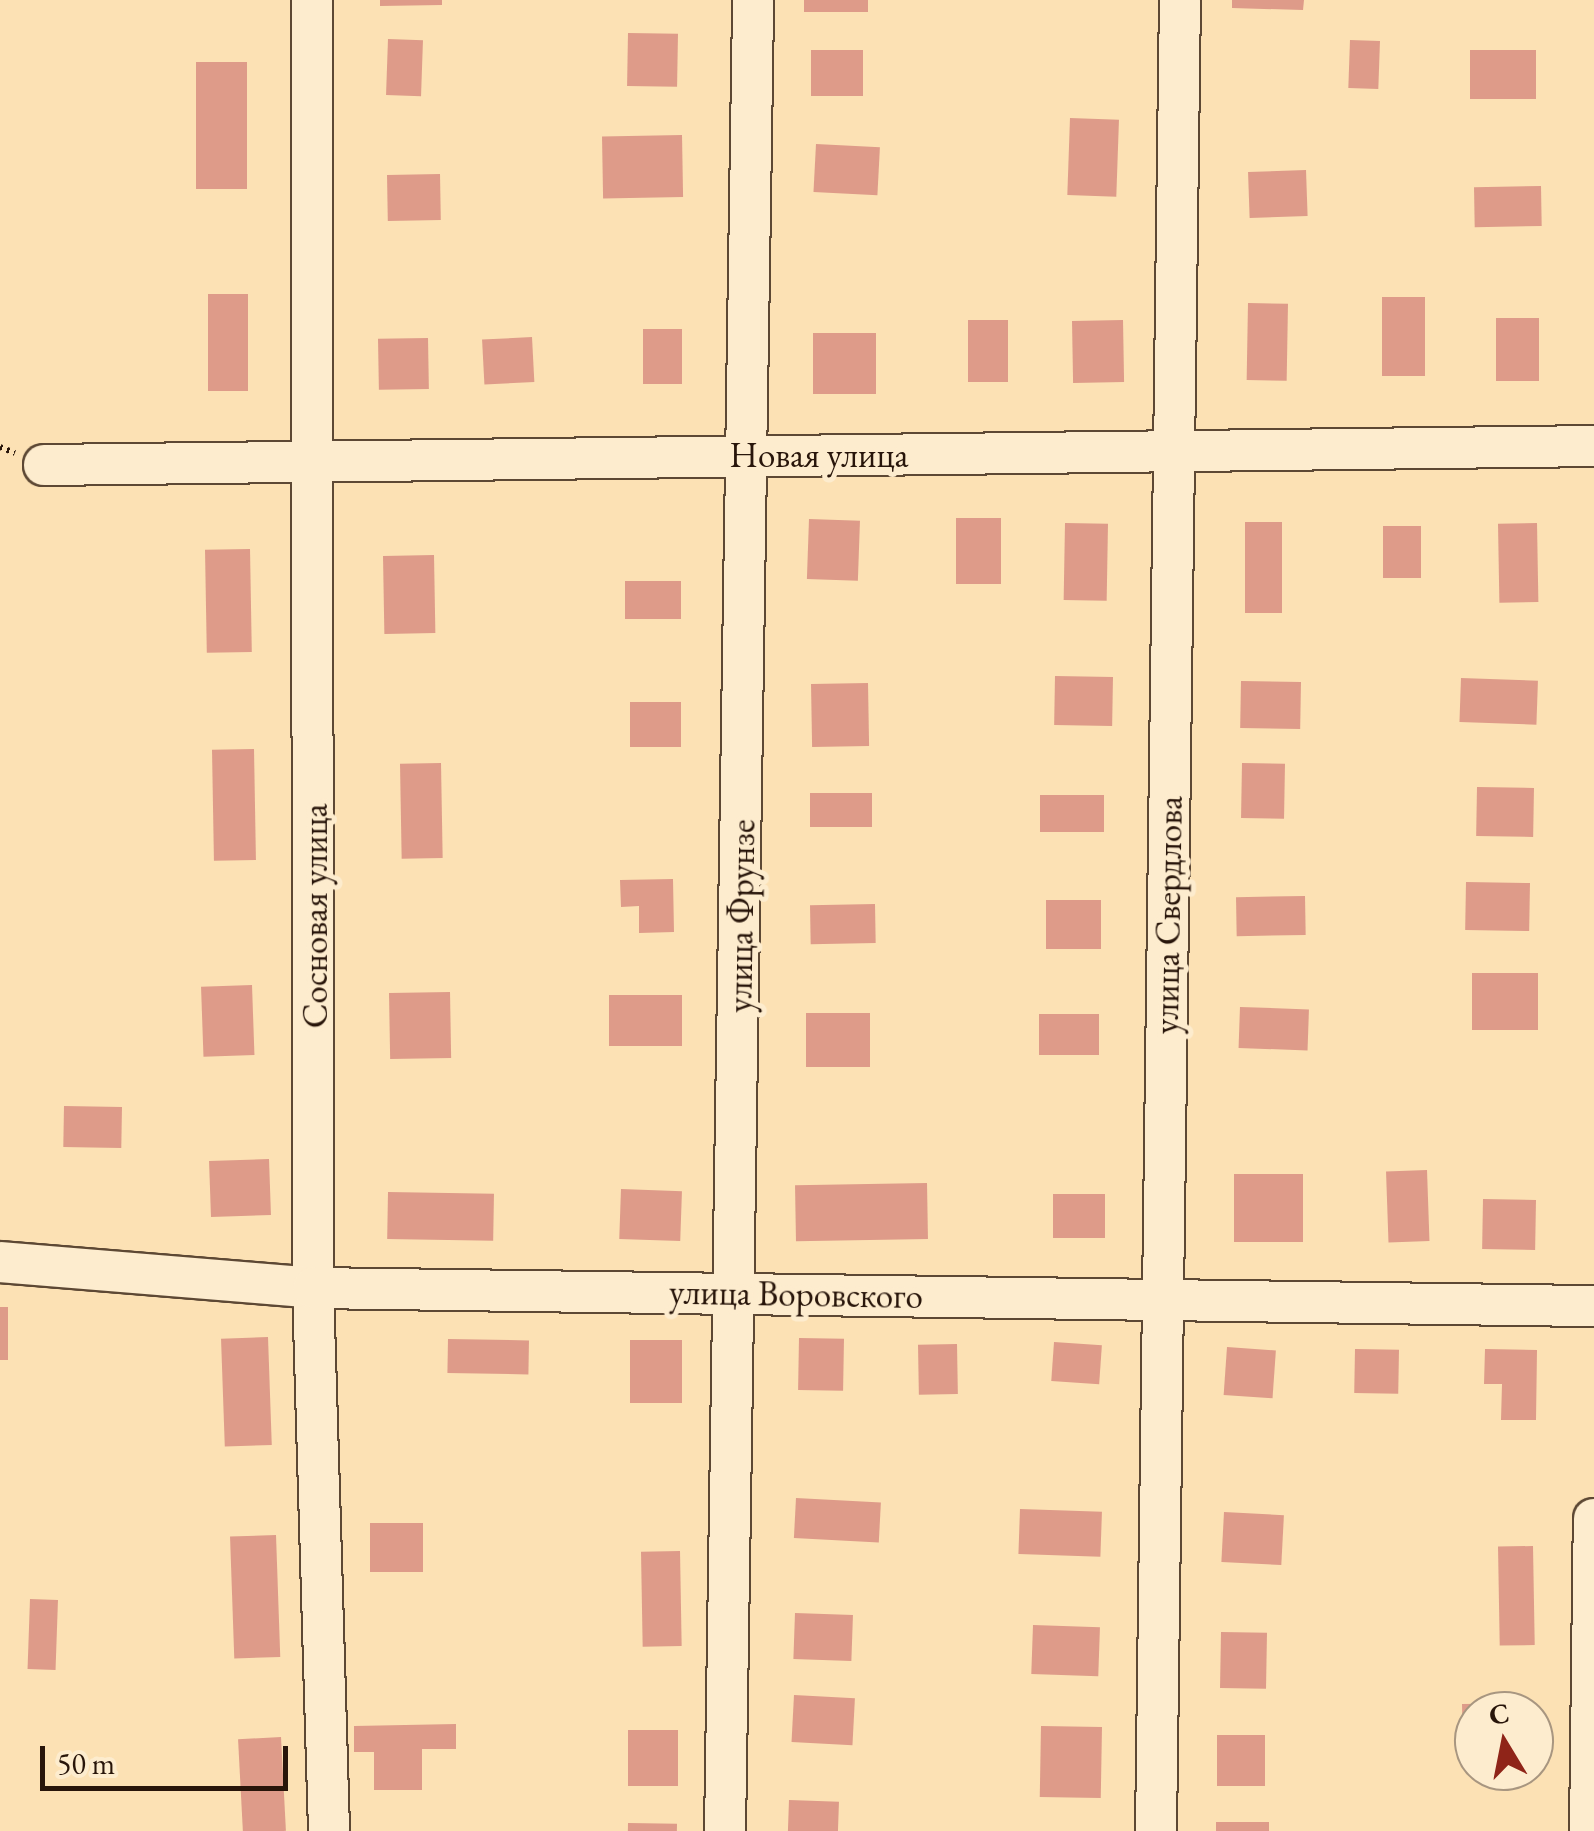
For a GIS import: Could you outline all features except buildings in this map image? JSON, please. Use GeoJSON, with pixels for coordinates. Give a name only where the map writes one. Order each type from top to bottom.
{"type":"FeatureCollection","features":[{"type":"Feature","properties":{"kind":"street","name":"Сосновая улица"},"geometry":{"type":"LineString","coordinates":[[312,0],[317,459],[313,1288],[329,1831]]}},
{"type":"Feature","properties":{"kind":"street","name":"улица Фрунзе"},"geometry":{"type":"LineString","coordinates":[[725,1831],[749,456],[752,0]]}},
{"type":"Feature","properties":{"kind":"street","name":"улица Свердлова"},"geometry":{"type":"LineString","coordinates":[[1156,1831],[1180,0]]}},
{"type":"Feature","properties":{"kind":"street","name":"Новая улица"},"geometry":{"type":"LineString","coordinates":[[44,465],[1594,446]]}},
{"type":"Feature","properties":{"kind":"street","name":"улица Воровского"},"geometry":{"type":"LineString","coordinates":[[0,1262],[313,1288],[1594,1306]]}},
{"type":"Feature","properties":{"kind":"street"},"geometry":{"type":"LineString","coordinates":[[1590,1831],[1594,1519]]}}]}
